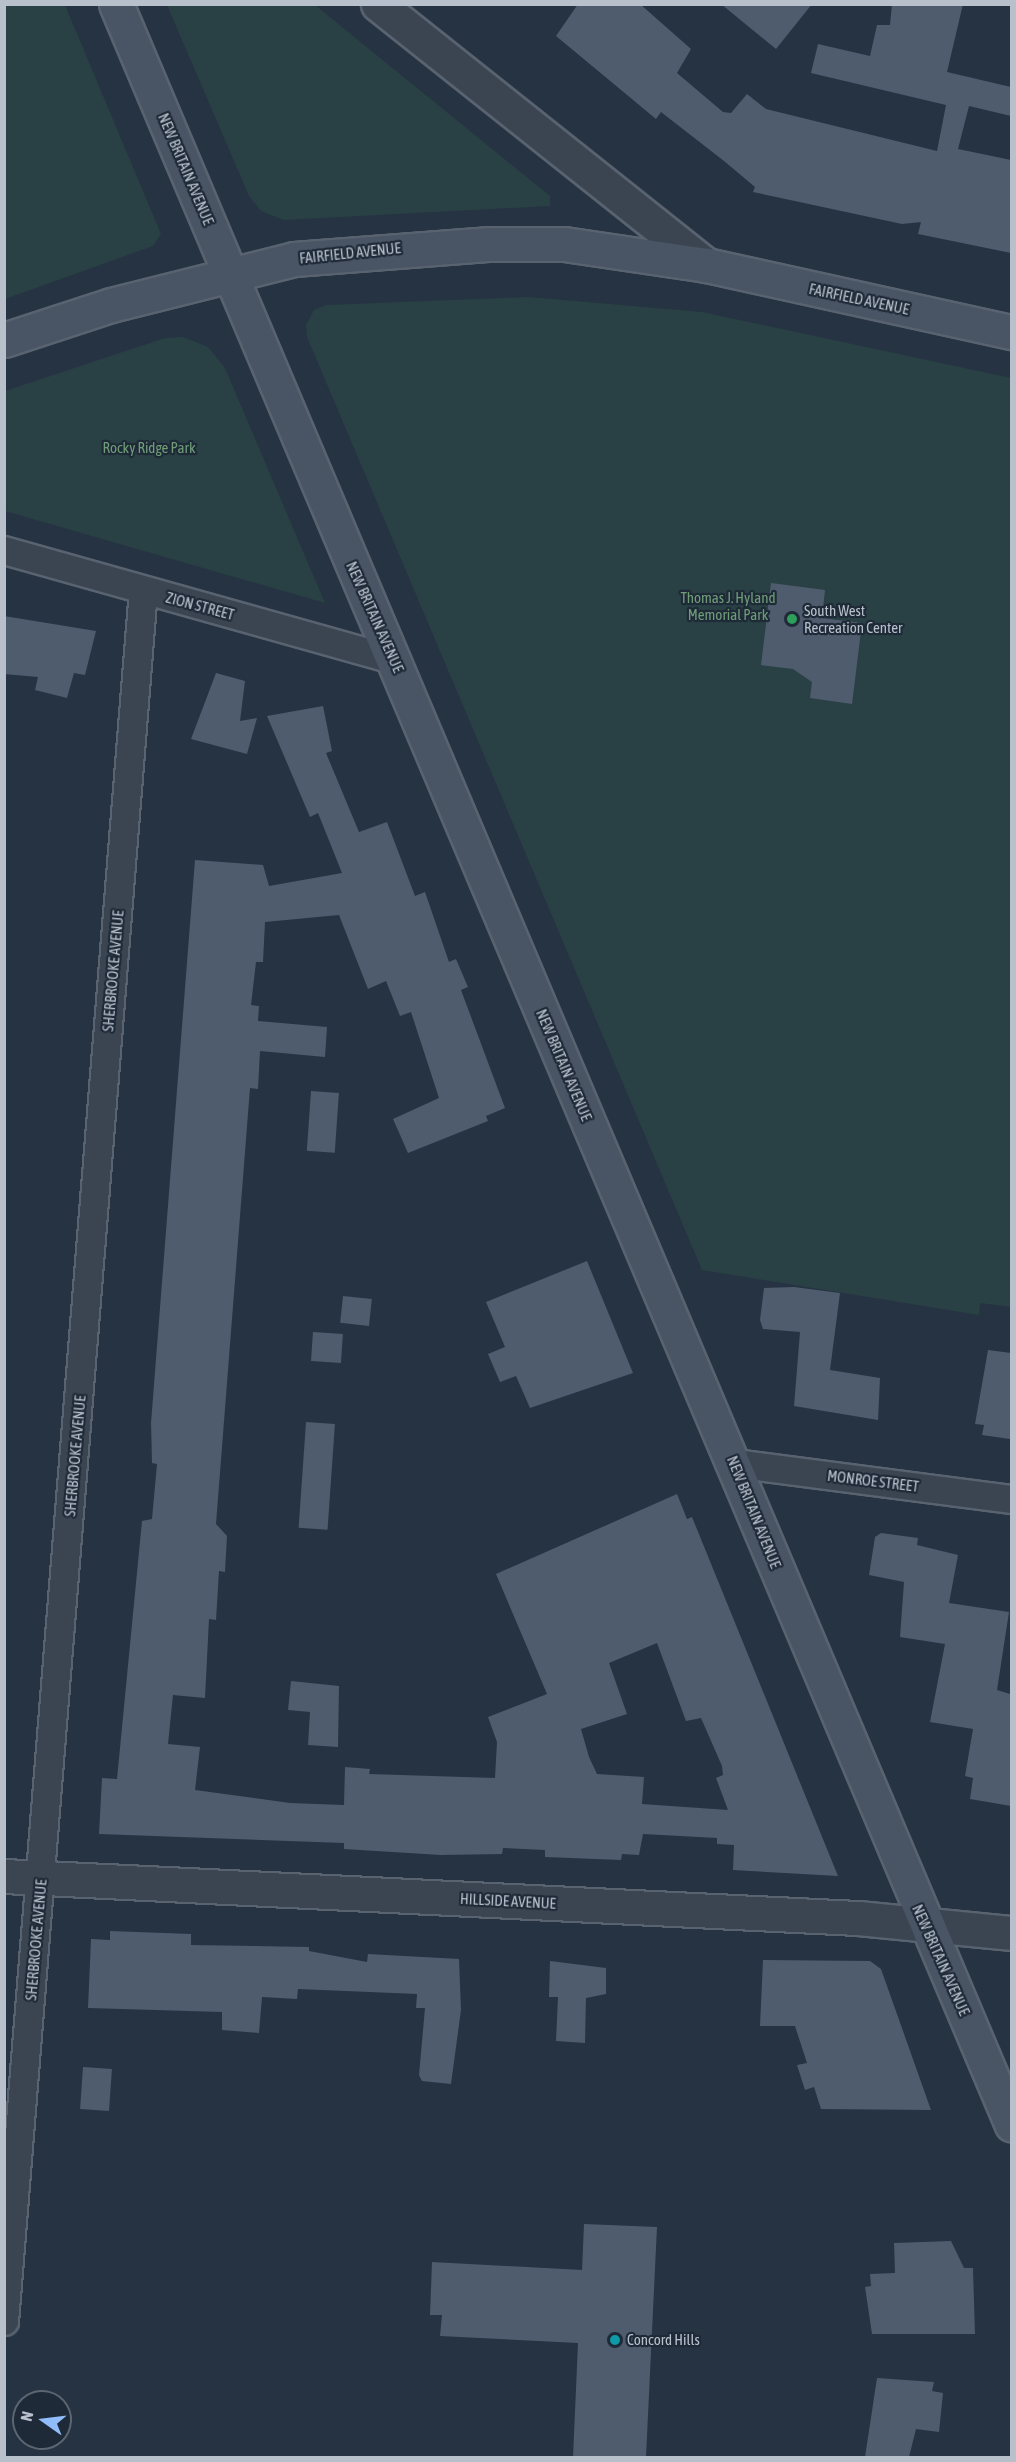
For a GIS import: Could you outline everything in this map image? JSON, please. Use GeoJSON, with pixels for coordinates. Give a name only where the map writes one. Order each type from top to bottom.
{"type":"FeatureCollection","features":[{"type":"Feature","properties":{"kind":"main road","name":"NEW BRITAIN AVENUE"},"geometry":{"type":"LineString","coordinates":[[116,4],[396,660],[431,754],[734,1463],[924,1923],[1011,2125]]}},
{"type":"Feature","properties":{"kind":"main road","name":"FAIRFIELD AVENUE"},"geometry":{"type":"LineString","coordinates":[[4,340],[111,304],[230,275],[356,251],[490,244],[564,244],[706,265],[1011,332]]}},
{"type":"Feature","properties":{"kind":"street","name":"FAIRFIELD AVENUE"},"geometry":{"type":"LineString","coordinates":[[378,4],[706,265]]}},
{"type":"Feature","properties":{"kind":"street","name":"ZION STREET"},"geometry":{"type":"LineString","coordinates":[[4,550],[396,660]]}},
{"type":"Feature","properties":{"kind":"street","name":"SHERBROOKE AVENUE"},"geometry":{"type":"LineString","coordinates":[[4,2321],[143,590]]}},
{"type":"Feature","properties":{"kind":"street","name":"MONROE STREET"},"geometry":{"type":"LineString","coordinates":[[734,1463],[1011,1499]]}},
{"type":"Feature","properties":{"kind":"street","name":"HILLSIDE AVENUE"},"geometry":{"type":"LineString","coordinates":[[4,1876],[924,1923],[1011,1933]]}},
{"type":"Feature","properties":{"kind":"green space"},"geometry":{"type":"Polygon","coordinates":[[[4,5],[65,5],[161,234],[153,246],[5,299],[4,5]]]}},
{"type":"Feature","properties":{"kind":"green space"},"geometry":{"type":"Polygon","coordinates":[[[167,5],[315,5],[550,196],[550,206],[284,220],[261,211],[249,196],[167,5]]]}},
{"type":"Feature","properties":{"kind":"green space","name":"Thomas J. Hyland Memorial Park"},"geometry":{"type":"Polygon","coordinates":[[[528,297],[702,312],[1011,378],[1011,1307],[980,1303],[979,1315],[702,1270],[307,337],[306,325],[314,310],[326,305],[528,297]]]}},
{"type":"Feature","properties":{"kind":"green space","name":"Rocky Ridge Park"},"geometry":{"type":"Polygon","coordinates":[[[183,337],[208,347],[225,368],[325,603],[5,511],[5,391],[165,338],[183,337]]]}},
{"type":"Feature","properties":{"kind":"building"},"geometry":{"type":"Polygon","coordinates":[[[578,4],[640,4],[691,49],[677,73],[723,112],[731,113],[747,94],[766,109],[937,151],[946,105],[811,73],[818,44],[870,56],[877,25],[890,25],[892,4],[963,4],[947,72],[1011,87],[1011,116],[969,106],[958,149],[1011,160],[1011,253],[918,234],[921,222],[902,224],[753,192],[755,187],[724,161],[661,112],[656,119],[556,36],[578,4]]]}},
{"type":"Feature","properties":{"kind":"building"},"geometry":{"type":"Polygon","coordinates":[[[721,4],[812,4],[776,49],[721,4]]]}},
{"type":"Feature","properties":{"kind":"building"},"geometry":{"type":"Polygon","coordinates":[[[771,583],[825,590],[822,618],[862,623],[852,704],[810,698],[812,682],[793,669],[761,665],[771,583]]]}},
{"type":"Feature","properties":{"kind":"building"},"geometry":{"type":"Polygon","coordinates":[[[4,616],[96,631],[85,675],[74,673],[67,698],[35,690],[38,677],[4,674],[4,616]]]}},
{"type":"Feature","properties":{"kind":"building"},"geometry":{"type":"Polygon","coordinates":[[[216,673],[245,681],[240,721],[257,718],[247,754],[191,739],[216,673]]]}},
{"type":"Feature","properties":{"kind":"building"},"geometry":{"type":"Polygon","coordinates":[[[323,706],[332,751],[326,753],[359,832],[387,822],[415,896],[425,892],[449,962],[456,959],[468,987],[461,990],[505,1108],[486,1116],[488,1121],[408,1153],[393,1119],[439,1098],[411,1012],[400,1016],[386,981],[368,989],[339,915],[265,922],[263,962],[256,962],[251,1005],[259,1006],[258,1021],[327,1027],[325,1057],[260,1051],[258,1089],[250,1088],[216,1524],[227,1536],[225,1572],[219,1571],[216,1620],[209,1619],[205,1698],[173,1695],[168,1744],[200,1747],[195,1790],[290,1803],[344,1805],[345,1767],[370,1769],[369,1774],[495,1778],[497,1742],[488,1717],[547,1694],[496,1574],[677,1494],[687,1519],[692,1517],[838,1876],[733,1870],[734,1845],[717,1844],[717,1838],[643,1834],[639,1855],[622,1854],[621,1860],[545,1857],[545,1850],[503,1848],[502,1854],[441,1855],[344,1849],[344,1843],[99,1834],[102,1778],[117,1779],[142,1521],[152,1519],[157,1464],[152,1463],[151,1423],[195,860],[263,865],[269,886],[342,873],[318,813],[310,817],[267,716],[323,706]],[[657,1643],[609,1663],[627,1714],[581,1729],[589,1757],[597,1774],[644,1777],[642,1804],[728,1810],[716,1778],[723,1775],[722,1766],[701,1718],[686,1721],[657,1643]]]}},
{"type":"Feature","properties":{"kind":"building"},"geometry":{"type":"Polygon","coordinates":[[[311,1091],[339,1093],[335,1153],[307,1151],[311,1091]]]}},
{"type":"Feature","properties":{"kind":"building"},"geometry":{"type":"Polygon","coordinates":[[[587,1261],[633,1373],[530,1408],[516,1376],[500,1382],[488,1354],[505,1347],[486,1302],[587,1261]]]}},
{"type":"Feature","properties":{"kind":"building"},"geometry":{"type":"Polygon","coordinates":[[[794,1287],[840,1293],[830,1370],[880,1378],[878,1420],[794,1406],[800,1332],[763,1329],[760,1320],[764,1288],[794,1287]]]}},
{"type":"Feature","properties":{"kind":"building"},"geometry":{"type":"Polygon","coordinates":[[[343,1296],[372,1299],[369,1326],[340,1323],[343,1296]]]}},
{"type":"Feature","properties":{"kind":"building"},"geometry":{"type":"Polygon","coordinates":[[[313,1332],[343,1334],[341,1363],[311,1361],[313,1332]]]}},
{"type":"Feature","properties":{"kind":"building"},"geometry":{"type":"Polygon","coordinates":[[[988,1350],[1011,1353],[1010,1439],[982,1435],[984,1425],[975,1424],[988,1350]]]}},
{"type":"Feature","properties":{"kind":"building"},"geometry":{"type":"Polygon","coordinates":[[[306,1422],[335,1424],[328,1530],[299,1528],[306,1422]]]}},
{"type":"Feature","properties":{"kind":"building"},"geometry":{"type":"Polygon","coordinates":[[[881,1533],[918,1538],[917,1545],[958,1555],[949,1603],[1009,1612],[997,1690],[1010,1694],[1011,1806],[970,1799],[973,1778],[965,1776],[973,1729],[930,1722],[945,1644],[900,1637],[904,1582],[869,1575],[875,1537],[881,1533]]]}},
{"type":"Feature","properties":{"kind":"building"},"geometry":{"type":"Polygon","coordinates":[[[291,1681],[339,1686],[338,1747],[308,1745],[310,1712],[288,1710],[291,1681]]]}},
{"type":"Feature","properties":{"kind":"building"},"geometry":{"type":"Polygon","coordinates":[[[110,1931],[191,1934],[191,1945],[309,1947],[309,1951],[367,1962],[368,1954],[459,1959],[461,2010],[451,2084],[422,2081],[419,2075],[425,2008],[416,2008],[417,1994],[298,1989],[297,1999],[262,1997],[259,2033],[222,2030],[222,2012],[88,2008],[91,1939],[110,1940],[110,1931]]]}},
{"type":"Feature","properties":{"kind":"building"},"geometry":{"type":"Polygon","coordinates":[[[763,1960],[870,1961],[881,1969],[931,2110],[821,2109],[814,2087],[805,2090],[797,2065],[807,2063],[795,2026],[760,2026],[763,1960]]]}},
{"type":"Feature","properties":{"kind":"building"},"geometry":{"type":"Polygon","coordinates":[[[550,1961],[606,1968],[606,1994],[586,1998],[585,2043],[556,2041],[558,1997],[549,1997],[550,1961]]]}},
{"type":"Feature","properties":{"kind":"building"},"geometry":{"type":"Polygon","coordinates":[[[83,2067],[112,2069],[109,2111],[80,2109],[83,2067]]]}},
{"type":"Feature","properties":{"kind":"building","name":"Concord Hills"},"geometry":{"type":"Polygon","coordinates":[[[584,2224],[657,2227],[646,2457],[573,2457],[578,2343],[440,2336],[442,2315],[430,2315],[432,2262],[582,2270],[584,2224]]]}},
{"type":"Feature","properties":{"kind":"building"},"geometry":{"type":"Polygon","coordinates":[[[951,2241],[964,2268],[973,2268],[975,2334],[872,2334],[865,2287],[871,2286],[870,2274],[895,2273],[894,2243],[951,2241]]]}},
{"type":"Feature","properties":{"kind":"building"},"geometry":{"type":"Polygon","coordinates":[[[877,2378],[934,2382],[932,2391],[943,2393],[939,2432],[916,2429],[909,2457],[865,2457],[877,2378]]]}},
{"type":"Feature","properties":{"kind":"place","name":"South West Recreation Center"},"geometry":{"type":"Point","coordinates":[792,619]}},
{"type":"Feature","properties":{"kind":"place","name":"Concord Hills"},"geometry":{"type":"Point","coordinates":[615,2340]}}]}
